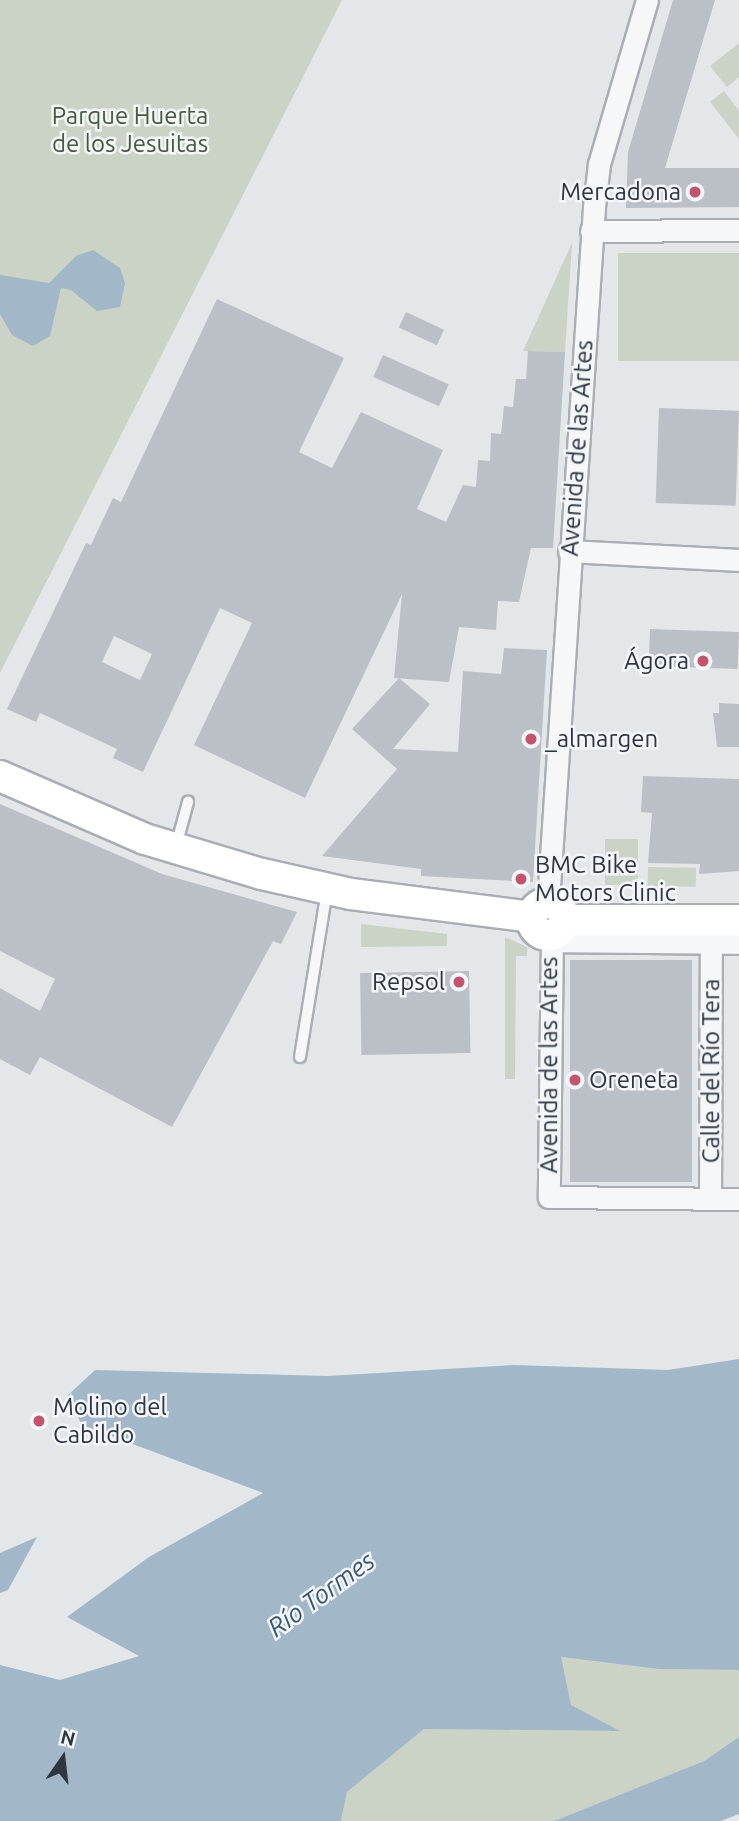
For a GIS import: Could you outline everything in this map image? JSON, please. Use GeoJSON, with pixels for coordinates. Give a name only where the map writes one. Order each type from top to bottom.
{"type":"FeatureCollection","features":[{"type":"Feature","properties":{"kind":"main road"},"geometry":{"type":"LineString","coordinates":[[0,776],[175,849],[328,889],[549,923],[739,920]]}},
{"type":"Feature","properties":{"kind":"street","name":"Avenida de las Artes"},"geometry":{"type":"LineString","coordinates":[[647,0],[599,164],[592,231],[569,551],[549,923],[549,1197],[710,1199]]}},
{"type":"Feature","properties":{"kind":"street"},"geometry":{"type":"LineString","coordinates":[[592,231],[739,230]]}},
{"type":"Feature","properties":{"kind":"street"},"geometry":{"type":"LineString","coordinates":[[569,551],[739,560]]}},
{"type":"Feature","properties":{"kind":"street"},"geometry":{"type":"LineString","coordinates":[[549,923],[711,943],[739,943]]}},
{"type":"Feature","properties":{"kind":"street","name":"Calle del Río Tera"},"geometry":{"type":"LineString","coordinates":[[710,1199],[711,943]]}},
{"type":"Feature","properties":{"kind":"street"},"geometry":{"type":"LineString","coordinates":[[710,1199],[739,1199]]}},
{"type":"Feature","properties":{"kind":"lane"},"geometry":{"type":"LineString","coordinates":[[175,849],[188,802]]}},
{"type":"Feature","properties":{"kind":"lane"},"geometry":{"type":"LineString","coordinates":[[300,1057],[328,889]]}},
{"type":"Feature","properties":{"kind":"green space","name":"Parque Huerta de los Jesuitas"},"geometry":{"type":"Polygon","coordinates":[[[0,0],[342,0],[0,673],[0,0]]]}},
{"type":"Feature","properties":{"kind":"green space"},"geometry":{"type":"Polygon","coordinates":[[[739,43],[739,77],[727,87],[710,66],[739,43]]]}},
{"type":"Feature","properties":{"kind":"green space"},"geometry":{"type":"Polygon","coordinates":[[[724,91],[739,111],[739,139],[710,102],[724,91]]]}},
{"type":"Feature","properties":{"kind":"green space"},"geometry":{"type":"Polygon","coordinates":[[[572,243],[565,352],[523,351],[572,243]]]}},
{"type":"Feature","properties":{"kind":"green space"},"geometry":{"type":"Polygon","coordinates":[[[618,253],[739,253],[739,361],[618,361],[618,253]]]}},
{"type":"Feature","properties":{"kind":"green space"},"geometry":{"type":"Polygon","coordinates":[[[605,839],[638,839],[638,885],[605,885],[605,839]]]}},
{"type":"Feature","properties":{"kind":"green space"},"geometry":{"type":"Polygon","coordinates":[[[648,867],[696,868],[696,887],[648,886],[648,867]]]}},
{"type":"Feature","properties":{"kind":"green space"},"geometry":{"type":"Polygon","coordinates":[[[361,924],[447,934],[447,946],[361,947],[361,924]]]}},
{"type":"Feature","properties":{"kind":"green space"},"geometry":{"type":"Polygon","coordinates":[[[505,937],[527,947],[527,956],[516,956],[515,1079],[505,1079],[505,937]]]}},
{"type":"Feature","properties":{"kind":"green space"},"geometry":{"type":"Polygon","coordinates":[[[560,1657],[657,1669],[739,1670],[739,1737],[704,1761],[554,1821],[341,1821],[347,1792],[424,1729],[618,1731],[571,1705],[560,1657]]]}},
{"type":"Feature","properties":{"kind":"water"},"geometry":{"type":"Polygon","coordinates":[[[93,250],[120,268],[125,283],[120,307],[97,311],[71,290],[61,288],[50,336],[33,346],[12,335],[0,314],[0,275],[49,283],[76,256],[93,250]]]}},
{"type":"Feature","properties":{"kind":"water","name":"Río Tormes"},"geometry":{"type":"Polygon","coordinates":[[[739,1359],[739,1670],[658,1669],[561,1657],[571,1705],[620,1731],[424,1729],[347,1792],[341,1821],[0,1821],[0,1665],[60,1680],[139,1656],[67,1617],[149,1557],[263,1493],[82,1425],[67,1396],[95,1370],[327,1376],[514,1365],[668,1370],[739,1359]]]}},
{"type":"Feature","properties":{"kind":"water"},"geometry":{"type":"Polygon","coordinates":[[[37,1537],[8,1590],[0,1593],[0,1553],[37,1537]]]}},
{"type":"Feature","properties":{"kind":"water"},"geometry":{"type":"Polygon","coordinates":[[[739,1737],[739,1814],[721,1821],[554,1821],[704,1761],[739,1737]]]}},
{"type":"Feature","properties":{"kind":"building"},"geometry":{"type":"Polygon","coordinates":[[[673,0],[715,0],[665,168],[739,168],[739,207],[626,208],[628,152],[673,0]]]}},
{"type":"Feature","properties":{"kind":"building"},"geometry":{"type":"Polygon","coordinates":[[[217,299],[344,358],[299,452],[332,468],[361,412],[443,450],[417,509],[446,522],[463,485],[476,487],[478,460],[490,461],[491,433],[501,434],[504,406],[513,407],[516,379],[526,379],[528,351],[565,352],[553,548],[531,548],[519,602],[498,601],[496,630],[459,627],[449,682],[394,678],[402,594],[305,798],[194,745],[252,623],[220,608],[143,772],[113,758],[117,749],[40,713],[36,722],[7,709],[86,543],[91,545],[113,498],[121,502],[217,299]],[[114,636],[102,662],[140,680],[152,654],[114,636]]]}},
{"type":"Feature","properties":{"kind":"building"},"geometry":{"type":"Polygon","coordinates":[[[406,312],[444,330],[437,345],[399,327],[406,312]]]}},
{"type":"Feature","properties":{"kind":"building"},"geometry":{"type":"Polygon","coordinates":[[[383,355],[449,384],[439,406],[373,377],[383,355]]]}},
{"type":"Feature","properties":{"kind":"building"},"geometry":{"type":"Polygon","coordinates":[[[659,408],[739,411],[736,506],[656,503],[659,408]]]}},
{"type":"Feature","properties":{"kind":"building"},"geometry":{"type":"Polygon","coordinates":[[[650,629],[739,632],[738,669],[649,666],[650,629]]]}},
{"type":"Feature","properties":{"kind":"building"},"geometry":{"type":"Polygon","coordinates":[[[504,648],[547,650],[533,882],[421,876],[421,869],[322,856],[397,769],[352,729],[399,678],[430,704],[393,749],[458,752],[463,671],[501,674],[504,648]]]}},
{"type":"Feature","properties":{"kind":"building"},"geometry":{"type":"Polygon","coordinates":[[[719,703],[739,704],[739,747],[717,747],[713,713],[719,713],[719,703]]]}},
{"type":"Feature","properties":{"kind":"building"},"geometry":{"type":"Polygon","coordinates":[[[643,776],[739,779],[739,871],[699,874],[700,864],[648,863],[652,813],[641,812],[643,776]]]}},
{"type":"Feature","properties":{"kind":"building"},"geometry":{"type":"Polygon","coordinates":[[[0,804],[162,874],[297,912],[281,944],[273,941],[172,1127],[40,1057],[30,1075],[0,1059],[0,988],[40,1011],[55,979],[0,951],[0,804]]]}},
{"type":"Feature","properties":{"kind":"building"},"geometry":{"type":"Polygon","coordinates":[[[570,960],[692,960],[692,1182],[570,1182],[570,960]]]}},
{"type":"Feature","properties":{"kind":"building"},"geometry":{"type":"Polygon","coordinates":[[[469,971],[470,1053],[361,1055],[360,973],[469,971]]]}},
{"type":"Feature","properties":{"kind":"place","name":"Mercadona"},"geometry":{"type":"Point","coordinates":[695,192]}},
{"type":"Feature","properties":{"kind":"place","name":"Ágora"},"geometry":{"type":"Point","coordinates":[703,661]}},
{"type":"Feature","properties":{"kind":"place","name":"_almargen"},"geometry":{"type":"Point","coordinates":[531,739]}},
{"type":"Feature","properties":{"kind":"place","name":"BMC Bike Motors Clinic"},"geometry":{"type":"Point","coordinates":[521,879]}},
{"type":"Feature","properties":{"kind":"place","name":"Repsol"},"geometry":{"type":"Point","coordinates":[459,982]}},
{"type":"Feature","properties":{"kind":"place","name":"Oreneta"},"geometry":{"type":"Point","coordinates":[575,1080]}},
{"type":"Feature","properties":{"kind":"place","name":"Molino del Cabildo"},"geometry":{"type":"Point","coordinates":[39,1421]}}]}
